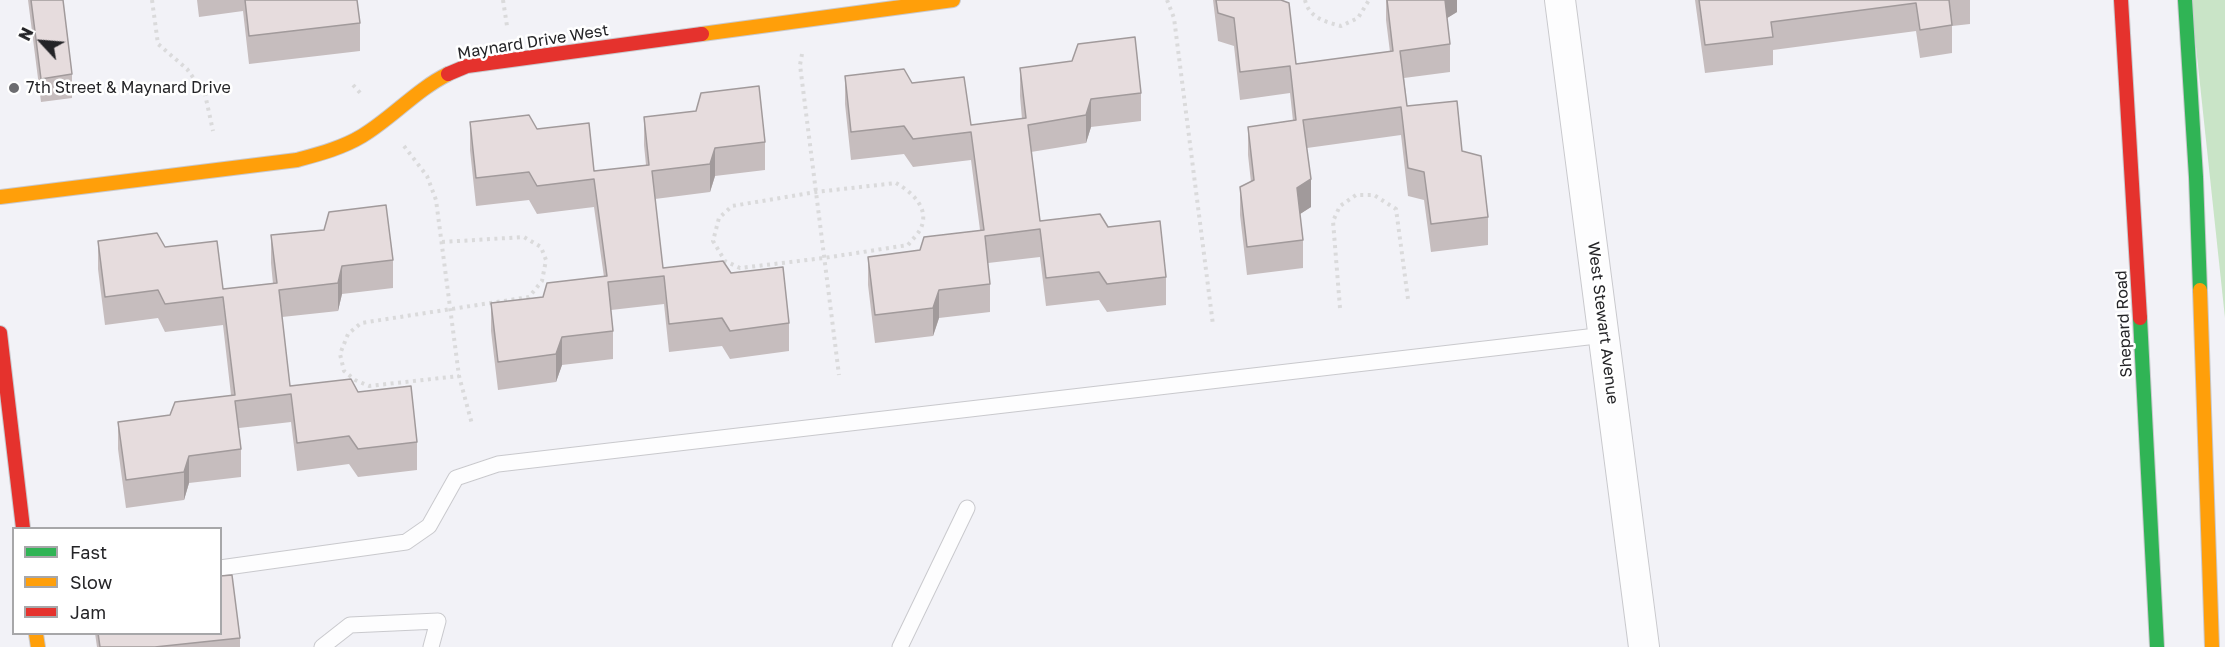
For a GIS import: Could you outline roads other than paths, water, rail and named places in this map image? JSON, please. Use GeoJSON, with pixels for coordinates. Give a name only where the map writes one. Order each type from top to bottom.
{"type":"FeatureCollection","features":[{"type":"Feature","properties":{"kind":"main road","name":"Maynard Drive West"},"geometry":{"type":"LineString","coordinates":[[0,196],[297,160],[343,146],[368,132],[434,80],[466,66],[952,0]]}},
{"type":"Feature","properties":{"kind":"main road","name":"Shepard Road"},"geometry":{"type":"LineString","coordinates":[[2121,0],[2133,166],[2157,647]]}},
{"type":"Feature","properties":{"kind":"main road"},"geometry":{"type":"LineString","coordinates":[[2186,0],[2196,177],[2212,647]]}},
{"type":"Feature","properties":{"kind":"main road"},"geometry":{"type":"LineString","coordinates":[[0,333],[23,527]]}},
{"type":"Feature","properties":{"kind":"street","name":"West Stewart Avenue"},"geometry":{"type":"LineString","coordinates":[[1560,0],[1644,647]]}},
{"type":"Feature","properties":{"kind":"lane"},"geometry":{"type":"LineString","coordinates":[[222,568],[406,542],[429,526],[456,478],[498,464],[1605,335]]}},
{"type":"Feature","properties":{"kind":"lane"},"geometry":{"type":"LineString","coordinates":[[900,647],[967,508]]}},
{"type":"Feature","properties":{"kind":"lane"},"geometry":{"type":"LineString","coordinates":[[322,647],[350,625],[438,621],[431,647]]}},
{"type":"Feature","properties":{"kind":"place","name":"7th Street & Maynard Drive"},"geometry":{"type":"Point","coordinates":[14,88]}}]}
